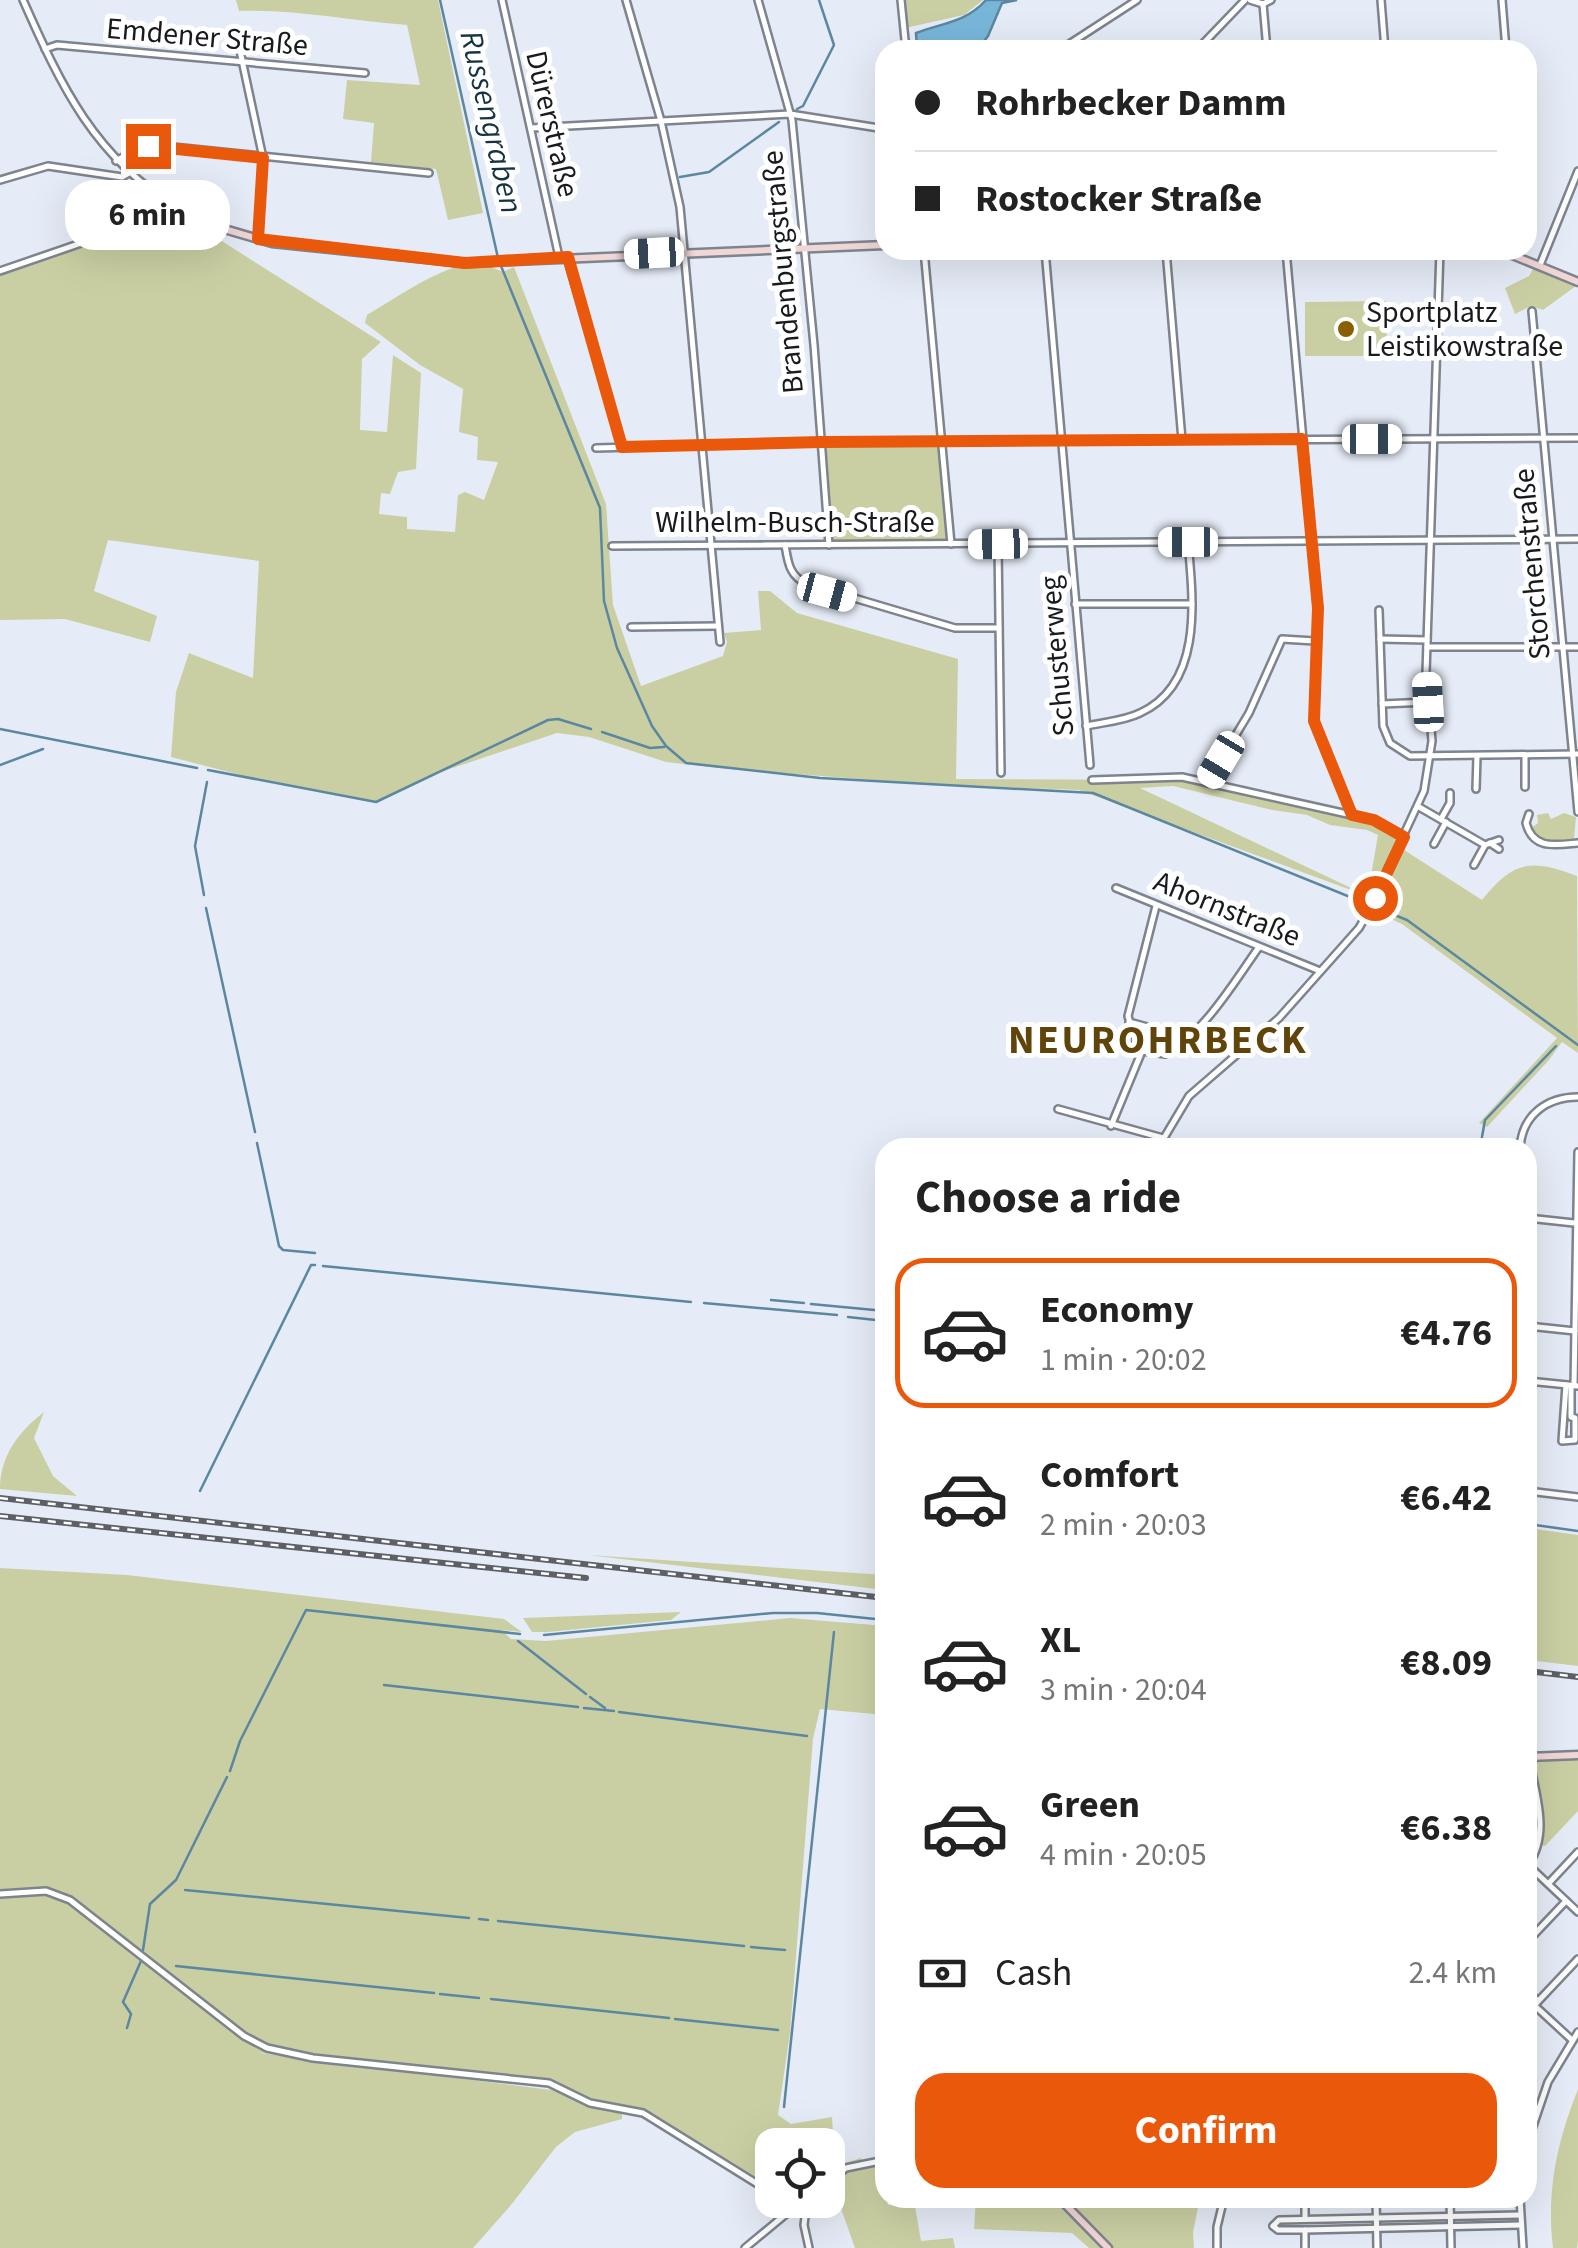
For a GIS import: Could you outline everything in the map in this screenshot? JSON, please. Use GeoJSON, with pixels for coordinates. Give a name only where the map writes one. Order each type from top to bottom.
{"type":"FeatureCollection","features":[{"type":"Feature","properties":{"kind":"street"},"geometry":{"type":"LineString","coordinates":[[24,0],[86,125],[116,161],[178,209],[204,223],[258,239],[465,263],[875,246]]}},
{"type":"Feature","properties":{"kind":"street","name":"Dürerstraße"},"geometry":{"type":"LineString","coordinates":[[502,0],[563,257],[622,447]]}},
{"type":"Feature","properties":{"kind":"street"},"geometry":{"type":"LineString","coordinates":[[626,0],[661,120],[680,207],[720,642]]}},
{"type":"Feature","properties":{"kind":"street","name":"Brandenburgstraße"},"geometry":{"type":"LineString","coordinates":[[758,0],[790,114],[829,545]]}},
{"type":"Feature","properties":{"kind":"street"},"geometry":{"type":"LineString","coordinates":[[901,0],[905,40]]}},
{"type":"Feature","properties":{"kind":"street"},"geometry":{"type":"LineString","coordinates":[[1075,40],[1136,0]]}},
{"type":"Feature","properties":{"kind":"street"},"geometry":{"type":"LineString","coordinates":[[1207,40],[1247,0],[1263,4],[1272,0]]}},
{"type":"Feature","properties":{"kind":"street"},"geometry":{"type":"LineString","coordinates":[[1381,0],[1384,40]]}},
{"type":"Feature","properties":{"kind":"street"},"geometry":{"type":"LineString","coordinates":[[1502,0],[1505,40]]}},
{"type":"Feature","properties":{"kind":"street"},"geometry":{"type":"LineString","coordinates":[[1263,4],[1266,40]]}},
{"type":"Feature","properties":{"kind":"street","name":"Emdener Straße"},"geometry":{"type":"LineString","coordinates":[[45,49],[57,45],[364,73]]}},
{"type":"Feature","properties":{"kind":"street"},"geometry":{"type":"LineString","coordinates":[[240,46],[263,158],[258,239]]}},
{"type":"Feature","properties":{"kind":"street"},"geometry":{"type":"LineString","coordinates":[[531,128],[790,114],[875,127]]}},
{"type":"Feature","properties":{"kind":"street"},"geometry":{"type":"LineString","coordinates":[[116,161],[148,146],[429,173]]}},
{"type":"Feature","properties":{"kind":"street"},"geometry":{"type":"LineString","coordinates":[[0,180],[48,166],[122,177],[129,173]]}},
{"type":"Feature","properties":{"kind":"street"},"geometry":{"type":"LineString","coordinates":[[1540,265],[1578,171]]}},
{"type":"Feature","properties":{"kind":"street"},"geometry":{"type":"LineString","coordinates":[[152,218],[154,194]]}},
{"type":"Feature","properties":{"kind":"street"},"geometry":{"type":"LineString","coordinates":[[0,271],[178,209]]}},
{"type":"Feature","properties":{"kind":"street"},"geometry":{"type":"LineString","coordinates":[[925,260],[951,544]]}},
{"type":"Feature","properties":{"kind":"street","name":"Schusterweg"},"geometry":{"type":"LineString","coordinates":[[1046,260],[1090,765]]}},
{"type":"Feature","properties":{"kind":"street"},"geometry":{"type":"LineString","coordinates":[[1167,260],[1182,440]]}},
{"type":"Feature","properties":{"kind":"street"},"geometry":{"type":"LineString","coordinates":[[1287,260],[1318,608],[1314,721],[1352,815]]}},
{"type":"Feature","properties":{"kind":"street"},"geometry":{"type":"LineString","coordinates":[[1058,1109],[1163,1138],[1189,1096],[1280,1018],[1360,928],[1419,807],[1431,756],[1427,644],[1440,260]]}},
{"type":"Feature","properties":{"kind":"street"},"geometry":{"type":"LineString","coordinates":[[1527,260],[1578,282]]}},
{"type":"Feature","properties":{"kind":"street","name":"Storchenstraße"},"geometry":{"type":"LineString","coordinates":[[1532,311],[1578,812]]}},
{"type":"Feature","properties":{"kind":"street"},"geometry":{"type":"LineString","coordinates":[[596,448],[821,442],[1578,438]]}},
{"type":"Feature","properties":{"kind":"street","name":"Wilhelm-Busch-Straße"},"geometry":{"type":"LineString","coordinates":[[612,546],[1578,540]]}},
{"type":"Feature","properties":{"kind":"street"},"geometry":{"type":"LineString","coordinates":[[1086,726],[1139,714],[1165,694],[1182,666],[1193,604],[1188,542]]}},
{"type":"Feature","properties":{"kind":"street"},"geometry":{"type":"LineString","coordinates":[[998,544],[1000,773]]}},
{"type":"Feature","properties":{"kind":"street"},"geometry":{"type":"LineString","coordinates":[[786,545],[790,568],[795,577],[807,584],[955,628],[999,628]]}},
{"type":"Feature","properties":{"kind":"street"},"geometry":{"type":"LineString","coordinates":[[1076,604],[1193,604]]}},
{"type":"Feature","properties":{"kind":"street"},"geometry":{"type":"LineString","coordinates":[[1380,610],[1382,726],[1390,743],[1404,755],[1575,754]]}},
{"type":"Feature","properties":{"kind":"street"},"geometry":{"type":"LineString","coordinates":[[630,627],[718,626]]}},
{"type":"Feature","properties":{"kind":"street"},"geometry":{"type":"LineString","coordinates":[[1207,783],[1249,713],[1282,638],[1316,642]]}},
{"type":"Feature","properties":{"kind":"street"},"geometry":{"type":"LineString","coordinates":[[1379,639],[1427,644],[1578,647]]}},
{"type":"Feature","properties":{"kind":"street"},"geometry":{"type":"LineString","coordinates":[[1382,704],[1428,702]]}},
{"type":"Feature","properties":{"kind":"street"},"geometry":{"type":"LineString","coordinates":[[1525,755],[1525,787]]}},
{"type":"Feature","properties":{"kind":"street"},"geometry":{"type":"LineString","coordinates":[[1476,756],[1476,789]]}},
{"type":"Feature","properties":{"kind":"street"},"geometry":{"type":"LineString","coordinates":[[1092,780],[1182,777],[1374,820],[1403,838]]}},
{"type":"Feature","properties":{"kind":"street"},"geometry":{"type":"LineString","coordinates":[[1434,844],[1450,793]]}},
{"type":"Feature","properties":{"kind":"street"},"geometry":{"type":"LineString","coordinates":[[1419,807],[1500,849]]}},
{"type":"Feature","properties":{"kind":"street"},"geometry":{"type":"LineString","coordinates":[[1529,814],[1526,823],[1536,841],[1548,845],[1578,842]]}},
{"type":"Feature","properties":{"kind":"street"},"geometry":{"type":"LineString","coordinates":[[1474,865],[1487,844],[1499,840]]}},
{"type":"Feature","properties":{"kind":"street","name":"Ahornstraße"},"geometry":{"type":"LineString","coordinates":[[1116,888],[1320,972]]}},
{"type":"Feature","properties":{"kind":"street"},"geometry":{"type":"LineString","coordinates":[[1156,905],[1129,1022],[1142,1051],[1166,1054],[1188,1038],[1259,947]]}},
{"type":"Feature","properties":{"kind":"street"},"geometry":{"type":"LineString","coordinates":[[1129,1022],[1188,1038]]}},
{"type":"Feature","properties":{"kind":"street"},"geometry":{"type":"LineString","coordinates":[[1111,1126],[1142,1051]]}},
{"type":"Feature","properties":{"kind":"street"},"geometry":{"type":"LineString","coordinates":[[1520,1138],[1531,1116],[1552,1101],[1578,1097]]}},
{"type":"Feature","properties":{"kind":"street"},"geometry":{"type":"LineString","coordinates":[[1568,1416],[1575,1331],[1578,1152]]}},
{"type":"Feature","properties":{"kind":"street"},"geometry":{"type":"LineString","coordinates":[[1537,1219],[1576,1223]]}},
{"type":"Feature","properties":{"kind":"street"},"geometry":{"type":"LineString","coordinates":[[1537,1327],[1575,1331]]}},
{"type":"Feature","properties":{"kind":"street"},"geometry":{"type":"LineString","coordinates":[[1537,1382],[1572,1386]]}},
{"type":"Feature","properties":{"kind":"street"},"geometry":{"type":"LineString","coordinates":[[1568,1416],[1575,1418],[1575,1440],[1562,1440],[1562,1417],[1568,1416]]}},
{"type":"Feature","properties":{"kind":"street"},"geometry":{"type":"LineString","coordinates":[[1537,1492],[1578,1497]]}},
{"type":"Feature","properties":{"kind":"street"},"geometry":{"type":"LineString","coordinates":[[1537,1757],[1578,1755]]}},
{"type":"Feature","properties":{"kind":"street"},"geometry":{"type":"LineString","coordinates":[[1537,1809],[1542,1838],[1537,1853]]}},
{"type":"Feature","properties":{"kind":"street"},"geometry":{"type":"LineString","coordinates":[[1548,1884],[1578,1852]]}},
{"type":"Feature","properties":{"kind":"street"},"geometry":{"type":"LineString","coordinates":[[1537,1874],[1578,1912]]}},
{"type":"Feature","properties":{"kind":"street"},"geometry":{"type":"LineString","coordinates":[[0,1894],[46,1891],[70,1900],[244,2036],[267,2048],[314,2058],[549,2082],[590,2103],[643,2114],[755,2183]]}},
{"type":"Feature","properties":{"kind":"street"},"geometry":{"type":"LineString","coordinates":[[1537,1931],[1566,1900]]}},
{"type":"Feature","properties":{"kind":"street"},"geometry":{"type":"LineString","coordinates":[[1537,2001],[1578,1959]]}},
{"type":"Feature","properties":{"kind":"street"},"geometry":{"type":"LineString","coordinates":[[1537,2012],[1572,2040]]}},
{"type":"Feature","properties":{"kind":"street"},"geometry":{"type":"LineString","coordinates":[[1537,2109],[1548,2082],[1578,2032]]}},
{"type":"Feature","properties":{"kind":"street"},"geometry":{"type":"LineString","coordinates":[[845,2169],[875,2162]]}},
{"type":"Feature","properties":{"kind":"street"},"geometry":{"type":"LineString","coordinates":[[1070,2208],[1108,2248]]}},
{"type":"Feature","properties":{"kind":"street"},"geometry":{"type":"LineString","coordinates":[[1217,2248],[1216,2227],[1221,2208]]}},
{"type":"Feature","properties":{"kind":"street"},"geometry":{"type":"LineString","coordinates":[[1304,2208],[1305,2248]]}},
{"type":"Feature","properties":{"kind":"street"},"geometry":{"type":"LineString","coordinates":[[1376,2208],[1377,2248]]}},
{"type":"Feature","properties":{"kind":"street"},"geometry":{"type":"LineString","coordinates":[[1451,2208],[1452,2248]]}},
{"type":"Feature","properties":{"kind":"street"},"geometry":{"type":"LineString","coordinates":[[1520,2208],[1522,2248]]}},
{"type":"Feature","properties":{"kind":"street"},"geometry":{"type":"LineString","coordinates":[[1520,2214],[1279,2220],[1272,2226],[1278,2230],[1305,2230],[1520,2225]]}},
{"type":"Feature","properties":{"kind":"street"},"geometry":{"type":"LineString","coordinates":[[745,2248],[780,2218]]}},
{"type":"Feature","properties":{"kind":"street"},"geometry":{"type":"LineString","coordinates":[[804,2218],[809,2248]]}},
{"type":"Feature","properties":{"kind":"green space"},"geometry":{"type":"Polygon","coordinates":[[[236,0],[438,0],[483,213],[448,220],[436,169],[371,162],[374,123],[343,119],[347,80],[420,85],[407,25],[302,13],[239,11],[236,0]]]}},
{"type":"Feature","properties":{"kind":"green space"},"geometry":{"type":"Polygon","coordinates":[[[902,0],[983,0],[964,15],[905,28],[902,0]]]}},
{"type":"Feature","properties":{"kind":"green space"},"geometry":{"type":"Polygon","coordinates":[[[176,212],[381,342],[362,359],[360,430],[387,432],[393,355],[421,373],[416,469],[398,472],[390,494],[381,493],[379,514],[407,517],[407,529],[455,532],[458,495],[465,492],[484,500],[498,462],[477,460],[478,437],[459,432],[463,389],[420,365],[365,323],[367,315],[452,268],[479,264],[503,272],[514,267],[606,504],[613,605],[641,686],[723,656],[727,642],[724,633],[761,630],[758,591],[770,591],[797,613],[958,659],[956,779],[1178,780],[1375,822],[1401,841],[1401,848],[1482,900],[1503,877],[1524,867],[1547,867],[1577,876],[1578,1053],[1562,1042],[1487,1127],[1479,1123],[1557,1038],[1402,924],[1369,915],[1376,900],[1369,887],[1378,835],[1173,786],[1140,788],[1370,897],[1079,790],[938,785],[718,768],[666,762],[589,737],[557,733],[429,776],[376,802],[248,777],[171,757],[176,692],[189,653],[253,678],[259,561],[108,540],[94,591],[157,616],[150,642],[65,619],[0,620],[0,275],[176,212]]]}},
{"type":"Feature","properties":{"kind":"green space"},"geometry":{"type":"Polygon","coordinates":[[[1535,266],[1576,286],[1543,310],[1531,306],[1515,314],[1505,288],[1529,276],[1535,266]]]}},
{"type":"Feature","properties":{"kind":"green space","name":"Sportplatz Leistikowstraße"},"geometry":{"type":"Polygon","coordinates":[[[1386,301],[1387,356],[1305,356],[1305,302],[1386,301]]]}},
{"type":"Feature","properties":{"kind":"green space"},"geometry":{"type":"Polygon","coordinates":[[[940,443],[949,543],[833,544],[823,445],[940,443]]]}},
{"type":"Feature","properties":{"kind":"green space"},"geometry":{"type":"Polygon","coordinates":[[[1548,813],[1551,819],[1564,813],[1576,817],[1574,839],[1543,842],[1531,836],[1531,828],[1538,823],[1537,815],[1548,813]]]}},
{"type":"Feature","properties":{"kind":"green space"},"geometry":{"type":"Polygon","coordinates":[[[44,1412],[34,1438],[53,1476],[77,1496],[0,1489],[3,1466],[13,1445],[44,1412]]]}},
{"type":"Feature","properties":{"kind":"green space"},"geometry":{"type":"Polygon","coordinates":[[[1537,1529],[1578,1535],[1578,1666],[1537,1661],[1537,1529]]]}},
{"type":"Feature","properties":{"kind":"green space"},"geometry":{"type":"Polygon","coordinates":[[[588,1555],[875,1574],[875,1589],[588,1555]]]}},
{"type":"Feature","properties":{"kind":"green space"},"geometry":{"type":"Polygon","coordinates":[[[0,1568],[127,1575],[504,1619],[522,1632],[501,1630],[511,1639],[546,1641],[790,1618],[875,1625],[875,1714],[820,1709],[813,1739],[790,2033],[778,2115],[791,2124],[832,2117],[833,2128],[755,2128],[755,2180],[655,2117],[622,2104],[622,2119],[575,2132],[556,2147],[473,2248],[0,2248],[0,1568]],[[252,2052],[570,2091],[545,2079],[252,2052]]]}},
{"type":"Feature","properties":{"kind":"green space"},"geometry":{"type":"Polygon","coordinates":[[[681,1612],[671,1620],[548,1632],[532,1632],[523,1618],[681,1612]]]}},
{"type":"Feature","properties":{"kind":"green space"},"geometry":{"type":"Polygon","coordinates":[[[1578,1757],[1578,1811],[1545,1846],[1537,1845],[1537,1761],[1578,1757]]]}},
{"type":"Feature","properties":{"kind":"green space"},"geometry":{"type":"Polygon","coordinates":[[[1578,2089],[1577,2248],[1553,2248],[1551,2207],[1555,2167],[1578,2089]]]}},
{"type":"Feature","properties":{"kind":"green space"},"geometry":{"type":"Polygon","coordinates":[[[875,2165],[875,2208],[915,2208],[921,2241],[953,2238],[955,2248],[855,2248],[844,2218],[845,2173],[875,2165]]]}},
{"type":"Feature","properties":{"kind":"green space"},"geometry":{"type":"Polygon","coordinates":[[[975,2208],[1065,2208],[1104,2248],[1089,2248],[1072,2233],[974,2229],[975,2208]]]}},
{"type":"Feature","properties":{"kind":"green space"},"geometry":{"type":"Polygon","coordinates":[[[1073,2208],[1198,2208],[1194,2248],[1111,2248],[1073,2208]]]}},
{"type":"Feature","properties":{"kind":"water"},"geometry":{"type":"Polygon","coordinates":[[[986,0],[1017,0],[1002,3],[985,40],[916,40],[916,33],[979,7],[986,0]]]}},
{"type":"Feature","properties":{"kind":"waterway","name":"Russengraben"},"geometry":{"type":"LineString","coordinates":[[440,0],[498,258]]}},
{"type":"Feature","properties":{"kind":"waterway"},"geometry":{"type":"LineString","coordinates":[[797,109],[803,106],[834,45],[819,0]]}},
{"type":"Feature","properties":{"kind":"waterway"},"geometry":{"type":"LineString","coordinates":[[680,177],[709,172],[779,122]]}},
{"type":"Feature","properties":{"kind":"waterway"},"geometry":{"type":"LineString","coordinates":[[501,266],[600,508],[604,601],[617,648],[652,726],[666,746],[686,763],[820,778],[1093,793],[1407,920],[1578,1045]]}},
{"type":"Feature","properties":{"kind":"waterway"},"geometry":{"type":"LineString","coordinates":[[208,770],[376,802],[548,720],[558,719],[591,729]]}},
{"type":"Feature","properties":{"kind":"waterway"},"geometry":{"type":"LineString","coordinates":[[0,729],[197,768]]}},
{"type":"Feature","properties":{"kind":"waterway"},"geometry":{"type":"LineString","coordinates":[[602,732],[650,748],[664,747]]}},
{"type":"Feature","properties":{"kind":"waterway"},"geometry":{"type":"LineString","coordinates":[[0,765],[43,749]]}},
{"type":"Feature","properties":{"kind":"waterway"},"geometry":{"type":"LineString","coordinates":[[204,895],[195,846],[207,782]]}},
{"type":"Feature","properties":{"kind":"waterway"},"geometry":{"type":"LineString","coordinates":[[206,908],[255,1132]]}},
{"type":"Feature","properties":{"kind":"waterway"},"geometry":{"type":"LineString","coordinates":[[1482,1137],[1485,1120],[1556,1046]]}},
{"type":"Feature","properties":{"kind":"waterway"},"geometry":{"type":"LineString","coordinates":[[257,1143],[279,1246],[283,1250],[315,1253]]}},
{"type":"Feature","properties":{"kind":"waterway"},"geometry":{"type":"LineString","coordinates":[[200,1491],[311,1265],[315,1265]]}},
{"type":"Feature","properties":{"kind":"waterway"},"geometry":{"type":"LineString","coordinates":[[323,1266],[691,1302]]}},
{"type":"Feature","properties":{"kind":"waterway"},"geometry":{"type":"LineString","coordinates":[[771,1300],[804,1303]]}},
{"type":"Feature","properties":{"kind":"waterway"},"geometry":{"type":"LineString","coordinates":[[704,1303],[837,1315]]}},
{"type":"Feature","properties":{"kind":"waterway"},"geometry":{"type":"LineString","coordinates":[[811,1304],[875,1310]]}},
{"type":"Feature","properties":{"kind":"waterway"},"geometry":{"type":"LineString","coordinates":[[848,1317],[875,1320]]}},
{"type":"Feature","properties":{"kind":"waterway"},"geometry":{"type":"LineString","coordinates":[[1537,1525],[1578,1531]]}},
{"type":"Feature","properties":{"kind":"waterway"},"geometry":{"type":"LineString","coordinates":[[230,1771],[240,1741],[306,1610],[520,1634]]}},
{"type":"Feature","properties":{"kind":"waterway"},"geometry":{"type":"LineString","coordinates":[[544,1635],[773,1613],[875,1619]]}},
{"type":"Feature","properties":{"kind":"waterway"},"geometry":{"type":"LineString","coordinates":[[784,2107],[834,1632]]}},
{"type":"Feature","properties":{"kind":"waterway"},"geometry":{"type":"LineString","coordinates":[[518,1641],[586,1694]]}},
{"type":"Feature","properties":{"kind":"waterway"},"geometry":{"type":"LineString","coordinates":[[384,1685],[578,1707]]}},
{"type":"Feature","properties":{"kind":"waterway"},"geometry":{"type":"LineString","coordinates":[[590,1697],[605,1708]]}},
{"type":"Feature","properties":{"kind":"waterway"},"geometry":{"type":"LineString","coordinates":[[584,1708],[614,1711]]}},
{"type":"Feature","properties":{"kind":"waterway"},"geometry":{"type":"LineString","coordinates":[[619,1712],[807,1736]]}},
{"type":"Feature","properties":{"kind":"waterway"},"geometry":{"type":"LineString","coordinates":[[143,1950],[150,1904],[176,1880],[227,1777]]}},
{"type":"Feature","properties":{"kind":"waterway"},"geometry":{"type":"LineString","coordinates":[[185,1890],[469,1918]]}},
{"type":"Feature","properties":{"kind":"waterway"},"geometry":{"type":"LineString","coordinates":[[479,1919],[488,1920]]}},
{"type":"Feature","properties":{"kind":"waterway"},"geometry":{"type":"LineString","coordinates":[[498,1921],[744,1946]]}},
{"type":"Feature","properties":{"kind":"waterway"},"geometry":{"type":"LineString","coordinates":[[751,1947],[785,1950]]}},
{"type":"Feature","properties":{"kind":"waterway"},"geometry":{"type":"LineString","coordinates":[[127,2028],[131,2014],[123,2002],[141,1961]]}},
{"type":"Feature","properties":{"kind":"waterway"},"geometry":{"type":"LineString","coordinates":[[176,1966],[434,1993]]}},
{"type":"Feature","properties":{"kind":"waterway"},"geometry":{"type":"LineString","coordinates":[[440,1994],[479,1998]]}},
{"type":"Feature","properties":{"kind":"waterway"},"geometry":{"type":"LineString","coordinates":[[491,1999],[669,2018]]}},
{"type":"Feature","properties":{"kind":"waterway"},"geometry":{"type":"LineString","coordinates":[[675,2019],[778,2030]]}},
{"type":"Feature","properties":{"kind":"railway"},"geometry":{"type":"LineString","coordinates":[[0,1498],[875,1597]]}},
{"type":"Feature","properties":{"kind":"railway"},"geometry":{"type":"LineString","coordinates":[[0,1516],[586,1578]]}},
{"type":"Feature","properties":{"kind":"railway"},"geometry":{"type":"LineString","coordinates":[[1537,1672],[1578,1677]]}},
{"type":"Feature","properties":{"kind":"place","name":"Sportplatz Leistikowstraße"},"geometry":{"type":"Point","coordinates":[1346,329]}},
{"type":"Feature","properties":{"kind":"district","name":"NEUROHRBECK"},"geometry":{"type":"Point","coordinates":[1158,1040]}},
{"type":"Feature","properties":{"kind":"route"},"geometry":{"type":"LineString","coordinates":[[148,146],[263,158],[258,239],[440,262],[568,257],[622,447],[1302,439],[1318,608],[1314,721],[1352,815],[1374,820],[1404,837],[1375,898]]}}]}
